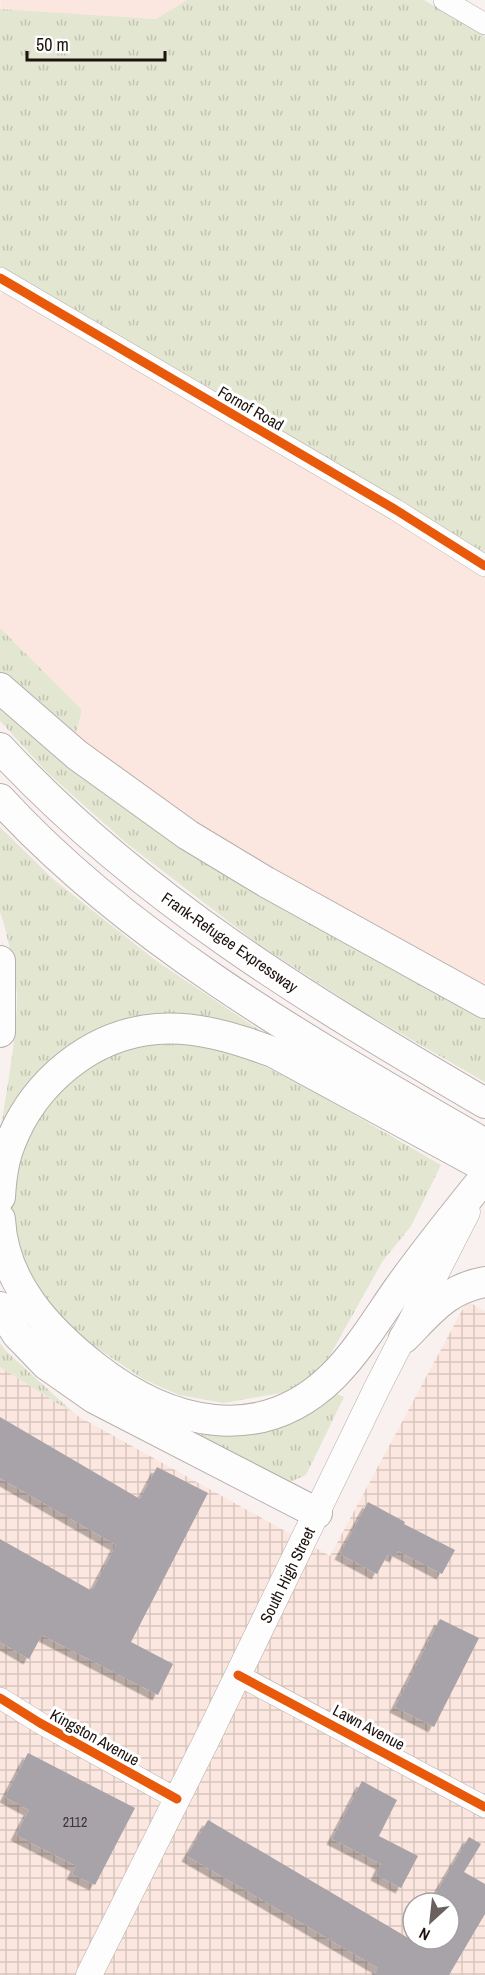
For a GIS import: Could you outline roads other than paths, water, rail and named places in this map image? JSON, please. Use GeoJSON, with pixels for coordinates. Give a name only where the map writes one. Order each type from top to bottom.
{"type":"FeatureCollection","features":[{"type":"Feature","properties":{"kind":"highway"},"geometry":{"type":"LineString","coordinates":[[0,688],[76,755],[188,835],[266,882],[485,1003]]}},
{"type":"Feature","properties":{"kind":"highway","name":"Frank-Refugee Expressway"},"geometry":{"type":"LineString","coordinates":[[0,748],[64,812],[108,851],[213,934],[312,999],[485,1103]]}},
{"type":"Feature","properties":{"kind":"highway"},"geometry":{"type":"LineString","coordinates":[[0,799],[84,878],[195,966],[273,1017],[485,1144]]}},
{"type":"Feature","properties":{"kind":"highway"},"geometry":{"type":"LineString","coordinates":[[0,961],[0,1032]]}},
{"type":"Feature","properties":{"kind":"highway"},"geometry":{"type":"LineString","coordinates":[[0,1197],[3,1165],[9,1144],[20,1122],[45,1086],[60,1071],[82,1055],[131,1033],[158,1029],[187,1029],[215,1033],[273,1052],[484,1174],[447,1235],[333,1376],[314,1393],[285,1409],[257,1418],[222,1420],[195,1418],[172,1412],[126,1388],[100,1371],[63,1340],[32,1306],[20,1287],[5,1248],[0,1219]]}},
{"type":"Feature","properties":{"kind":"highway"},"geometry":{"type":"LineString","coordinates":[[404,1338],[447,1296],[468,1285],[485,1282]]}},
{"type":"Feature","properties":{"kind":"highway"},"geometry":{"type":"LineString","coordinates":[[0,1307],[17,1334],[47,1365],[94,1398],[316,1514]]}},
{"type":"Feature","properties":{"kind":"main road","name":"South High Street"},"geometry":{"type":"LineString","coordinates":[[89,1975],[238,1675],[376,1388],[404,1338],[447,1235]]}},
{"type":"Feature","properties":{"kind":"street"},"geometry":{"type":"LineString","coordinates":[[444,0],[485,24]]}},
{"type":"Feature","properties":{"kind":"street","name":"Fornof Road"},"geometry":{"type":"LineString","coordinates":[[0,278],[396,510],[485,566]]}},
{"type":"Feature","properties":{"kind":"street","name":"Lawn Avenue"},"geometry":{"type":"LineString","coordinates":[[238,1675],[485,1807]]}},
{"type":"Feature","properties":{"kind":"street","name":"Kingston Avenue"},"geometry":{"type":"LineString","coordinates":[[0,1698],[39,1723],[177,1799]]}}]}
